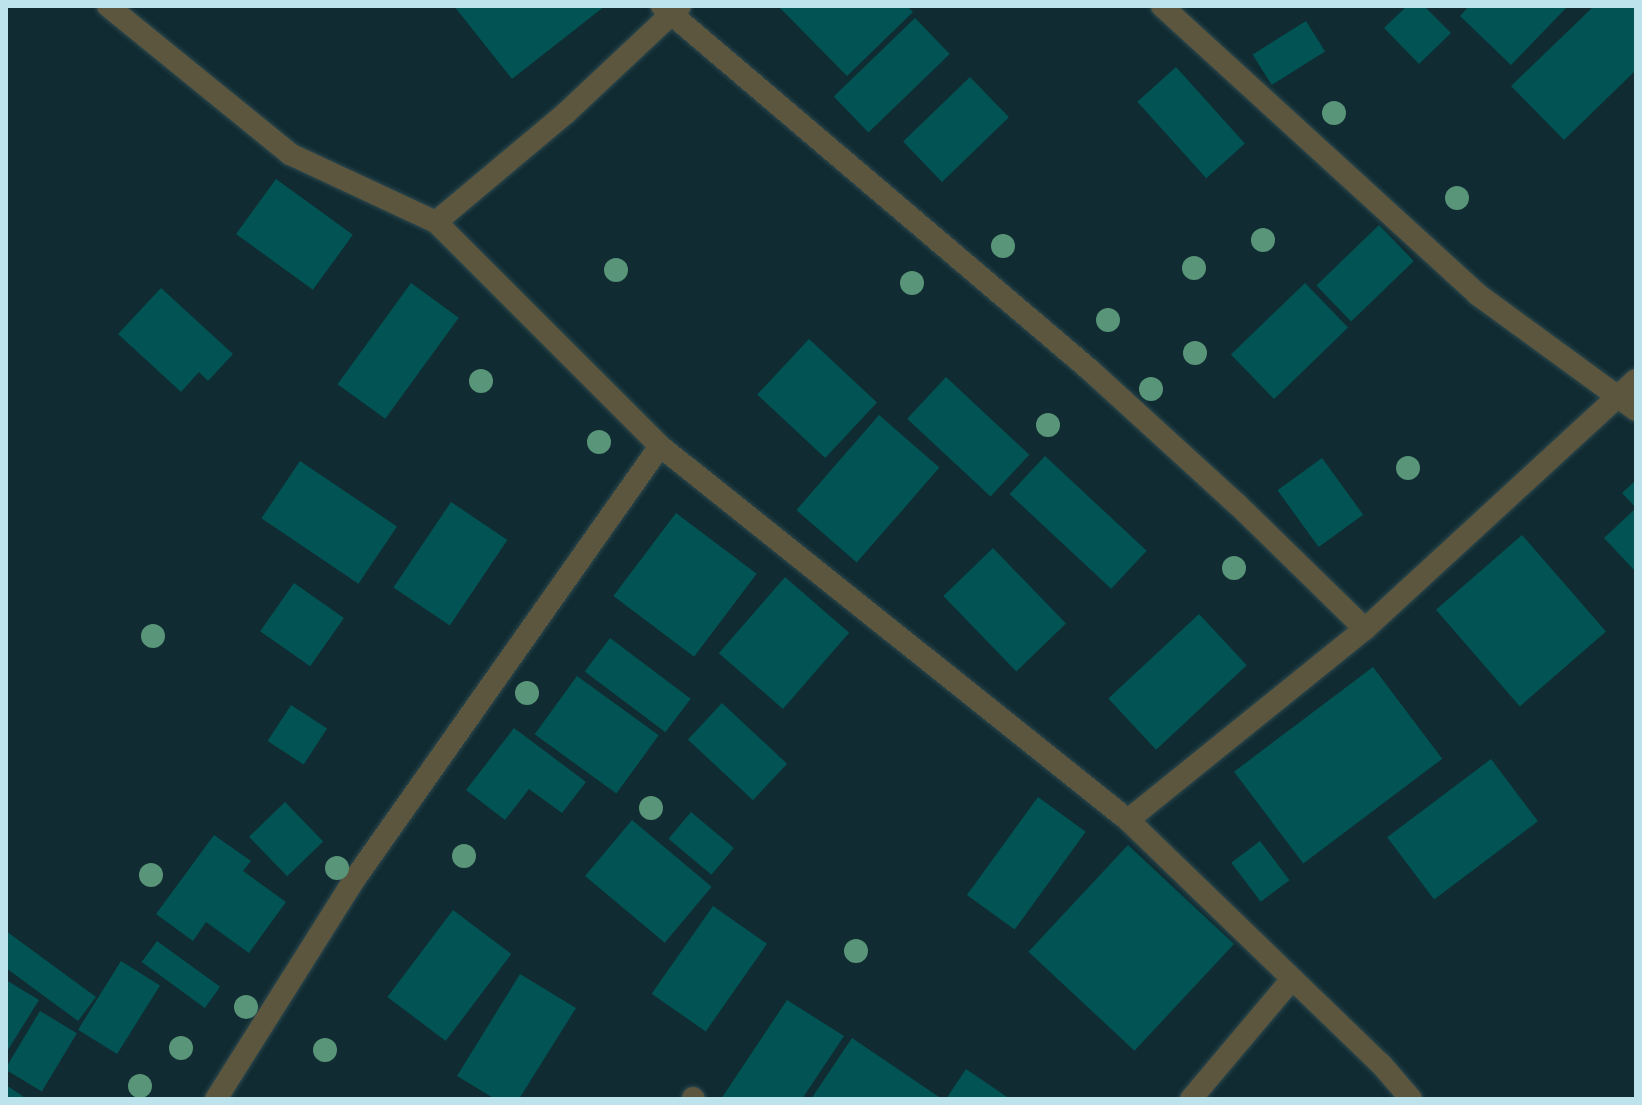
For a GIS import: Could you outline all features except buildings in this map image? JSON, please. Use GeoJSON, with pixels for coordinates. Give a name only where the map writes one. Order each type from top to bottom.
{"type":"FeatureCollection","features":[{"type":"Feature","properties":{"kind":"street"},"geometry":{"type":"LineString","coordinates":[[108,6],[290,154],[436,222],[660,446],[1128,820],[1381,1064],[1411,1099]]}},
{"type":"Feature","properties":{"kind":"street"},"geometry":{"type":"LineString","coordinates":[[1162,6],[1477,294],[1627,387],[1636,410]]}},
{"type":"Feature","properties":{"kind":"street"},"geometry":{"type":"LineString","coordinates":[[436,222],[567,112],[670,9],[1090,370],[1237,504],[1365,629]]}},
{"type":"Feature","properties":{"kind":"street"},"geometry":{"type":"LineString","coordinates":[[1128,820],[1365,629],[1627,387]]}},
{"type":"Feature","properties":{"kind":"street"},"geometry":{"type":"LineString","coordinates":[[216,1099],[354,880],[660,446]]}},
{"type":"Feature","properties":{"kind":"street"},"geometry":{"type":"LineString","coordinates":[[1191,1099],[1292,979]]}}]}
